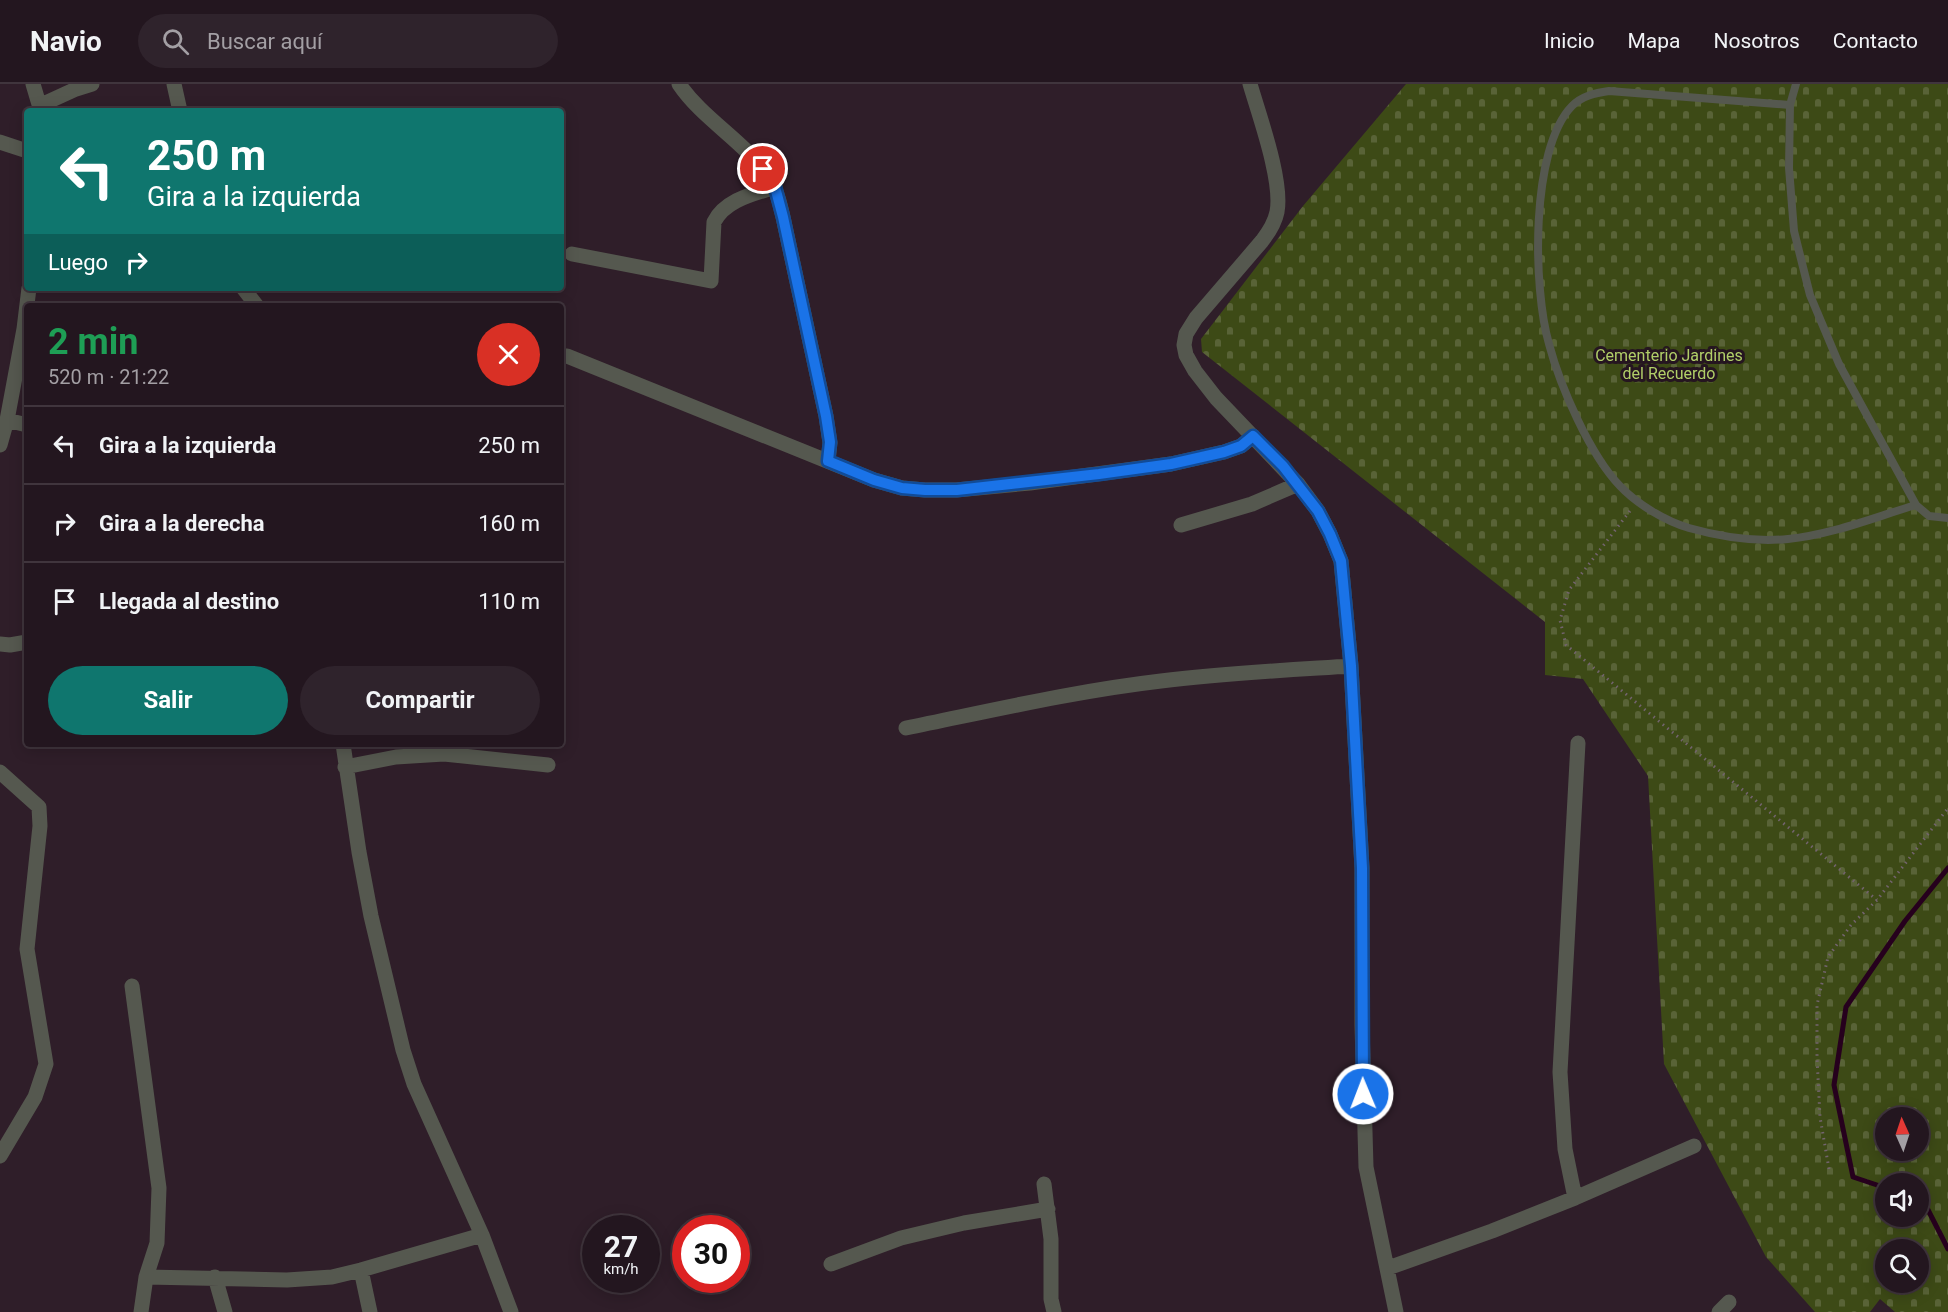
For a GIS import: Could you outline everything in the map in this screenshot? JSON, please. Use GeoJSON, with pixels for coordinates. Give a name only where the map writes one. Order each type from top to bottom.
{"type":"FeatureCollection","features":[{"type":"Feature","properties":{"kind":"street"},"geometry":{"type":"LineString","coordinates":[[33,84],[41,108],[76,89],[92,84]]}},
{"type":"Feature","properties":{"kind":"street"},"geometry":{"type":"LineString","coordinates":[[174,84],[179,108]]}},
{"type":"Feature","properties":{"kind":"street"},"geometry":{"type":"LineString","coordinates":[[679,84],[690,99],[763,169],[775,187],[826,416],[830,442],[828,461]]}},
{"type":"Feature","properties":{"kind":"street"},"geometry":{"type":"LineString","coordinates":[[1250,84],[1276,179],[1279,196],[1277,213],[1262,241],[1196,318],[1186,334],[1184,345],[1186,355],[1195,371],[1216,398],[1298,484],[1318,511],[1341,561],[1351,666],[1362,868],[1362,1025],[1366,1167],[1396,1312]]}},
{"type":"Feature","properties":{"kind":"street"},"geometry":{"type":"LineString","coordinates":[[0,142],[24,149]]}},
{"type":"Feature","properties":{"kind":"street"},"geometry":{"type":"LineString","coordinates":[[572,254],[711,280],[714,222],[718,214],[734,202],[775,187]]}},
{"type":"Feature","properties":{"kind":"street"},"geometry":{"type":"LineString","coordinates":[[245,291],[255,303]]}},
{"type":"Feature","properties":{"kind":"street"},"geometry":{"type":"LineString","coordinates":[[0,445],[8,420],[24,329]]}},
{"type":"Feature","properties":{"kind":"street"},"geometry":{"type":"LineString","coordinates":[[564,356],[874,480],[902,488],[957,490],[1171,464],[1224,452],[1241,446],[1253,436]]}},
{"type":"Feature","properties":{"kind":"street"},"geometry":{"type":"LineString","coordinates":[[8,420],[24,424]]}},
{"type":"Feature","properties":{"kind":"street"},"geometry":{"type":"LineString","coordinates":[[1180,525],[1252,504],[1298,484]]}},
{"type":"Feature","properties":{"kind":"street"},"geometry":{"type":"LineString","coordinates":[[0,644],[24,643]]}},
{"type":"Feature","properties":{"kind":"street"},"geometry":{"type":"LineString","coordinates":[[906,728],[1087,692],[1160,681],[1351,666]]}},
{"type":"Feature","properties":{"kind":"street"},"geometry":{"type":"LineString","coordinates":[[1575,1198],[1565,1149],[1560,1072],[1578,743]]}},
{"type":"Feature","properties":{"kind":"street"},"geometry":{"type":"LineString","coordinates":[[343,747],[371,916],[403,1050],[414,1084],[482,1235],[510,1312]]}},
{"type":"Feature","properties":{"kind":"street"},"geometry":{"type":"LineString","coordinates":[[345,766],[445,749],[548,765]]}},
{"type":"Feature","properties":{"kind":"street"},"geometry":{"type":"LineString","coordinates":[[0,772],[39,807],[40,826],[27,949],[46,1064],[35,1097],[3,1147]]}},
{"type":"Feature","properties":{"kind":"street"},"geometry":{"type":"LineString","coordinates":[[132,986],[159,1188],[157,1243],[146,1276],[141,1312]]}},
{"type":"Feature","properties":{"kind":"street"},"geometry":{"type":"LineString","coordinates":[[1388,1268],[1492,1231],[1575,1198],[1694,1146]]}},
{"type":"Feature","properties":{"kind":"street"},"geometry":{"type":"LineString","coordinates":[[1044,1185],[1051,1239],[1051,1299],[1054,1312]]}},
{"type":"Feature","properties":{"kind":"street"},"geometry":{"type":"LineString","coordinates":[[831,1264],[922,1233],[975,1221],[1048,1209]]}},
{"type":"Feature","properties":{"kind":"street"},"geometry":{"type":"LineString","coordinates":[[146,1276],[287,1280],[332,1277],[482,1235]]}},
{"type":"Feature","properties":{"kind":"street"},"geometry":{"type":"LineString","coordinates":[[361,1270],[370,1312]]}},
{"type":"Feature","properties":{"kind":"street"},"geometry":{"type":"LineString","coordinates":[[215,1277],[225,1312]]}},
{"type":"Feature","properties":{"kind":"lane"},"geometry":{"type":"LineString","coordinates":[[1796,84],[1790,105],[1789,168],[1794,231],[1810,295],[1839,364],[1916,505],[1929,516],[1948,518]]}},
{"type":"Feature","properties":{"kind":"lane"},"geometry":{"type":"LineString","coordinates":[[1790,105],[1609,90],[1592,93],[1573,106],[1558,126],[1549,152],[1540,201],[1540,303],[1549,345],[1565,389],[1596,454],[1620,486],[1653,512],[1687,528],[1727,537],[1761,540],[1789,539],[1831,530],[1916,505]]}},
{"type":"Feature","properties":{"kind":"path"},"geometry":{"type":"LineString","coordinates":[[1639,501],[1569,590],[1560,620],[1566,645],[1877,900]]}},
{"type":"Feature","properties":{"kind":"path"},"geometry":{"type":"LineString","coordinates":[[1829,1169],[1820,1117],[1816,1057],[1817,1005],[1828,957],[1851,924],[1877,900],[1948,808]]}},
{"type":"Feature","properties":{"kind":"green space","name":"Cementerio Jardines del Recuerdo"},"geometry":{"type":"Polygon","coordinates":[[[1406,84],[1948,84],[1948,1312],[1895,1312],[1880,1299],[1870,1312],[1815,1312],[1766,1257],[1664,1064],[1648,776],[1583,679],[1545,675],[1545,622],[1202,352],[1201,339],[1303,206],[1406,84]]]}},
{"type":"Feature","properties":{"kind":"waterway"},"geometry":{"type":"LineString","coordinates":[[1875,1184],[1853,1177],[1834,1085],[1846,1007],[1905,921],[1948,868]]}},
{"type":"Feature","properties":{"kind":"waterway"},"geometry":{"type":"LineString","coordinates":[[1929,1212],[1948,1249]]}},
{"type":"Feature","properties":{"kind":"route"},"geometry":{"type":"LineString","coordinates":[[763,169],[775,187],[783,217],[826,416],[830,442],[828,461],[874,480],[902,488],[957,490],[1122,472],[1171,464],[1224,452],[1241,446],[1253,436],[1283,466],[1318,511],[1341,561],[1346,601],[1362,868],[1363,1094]]}}]}
